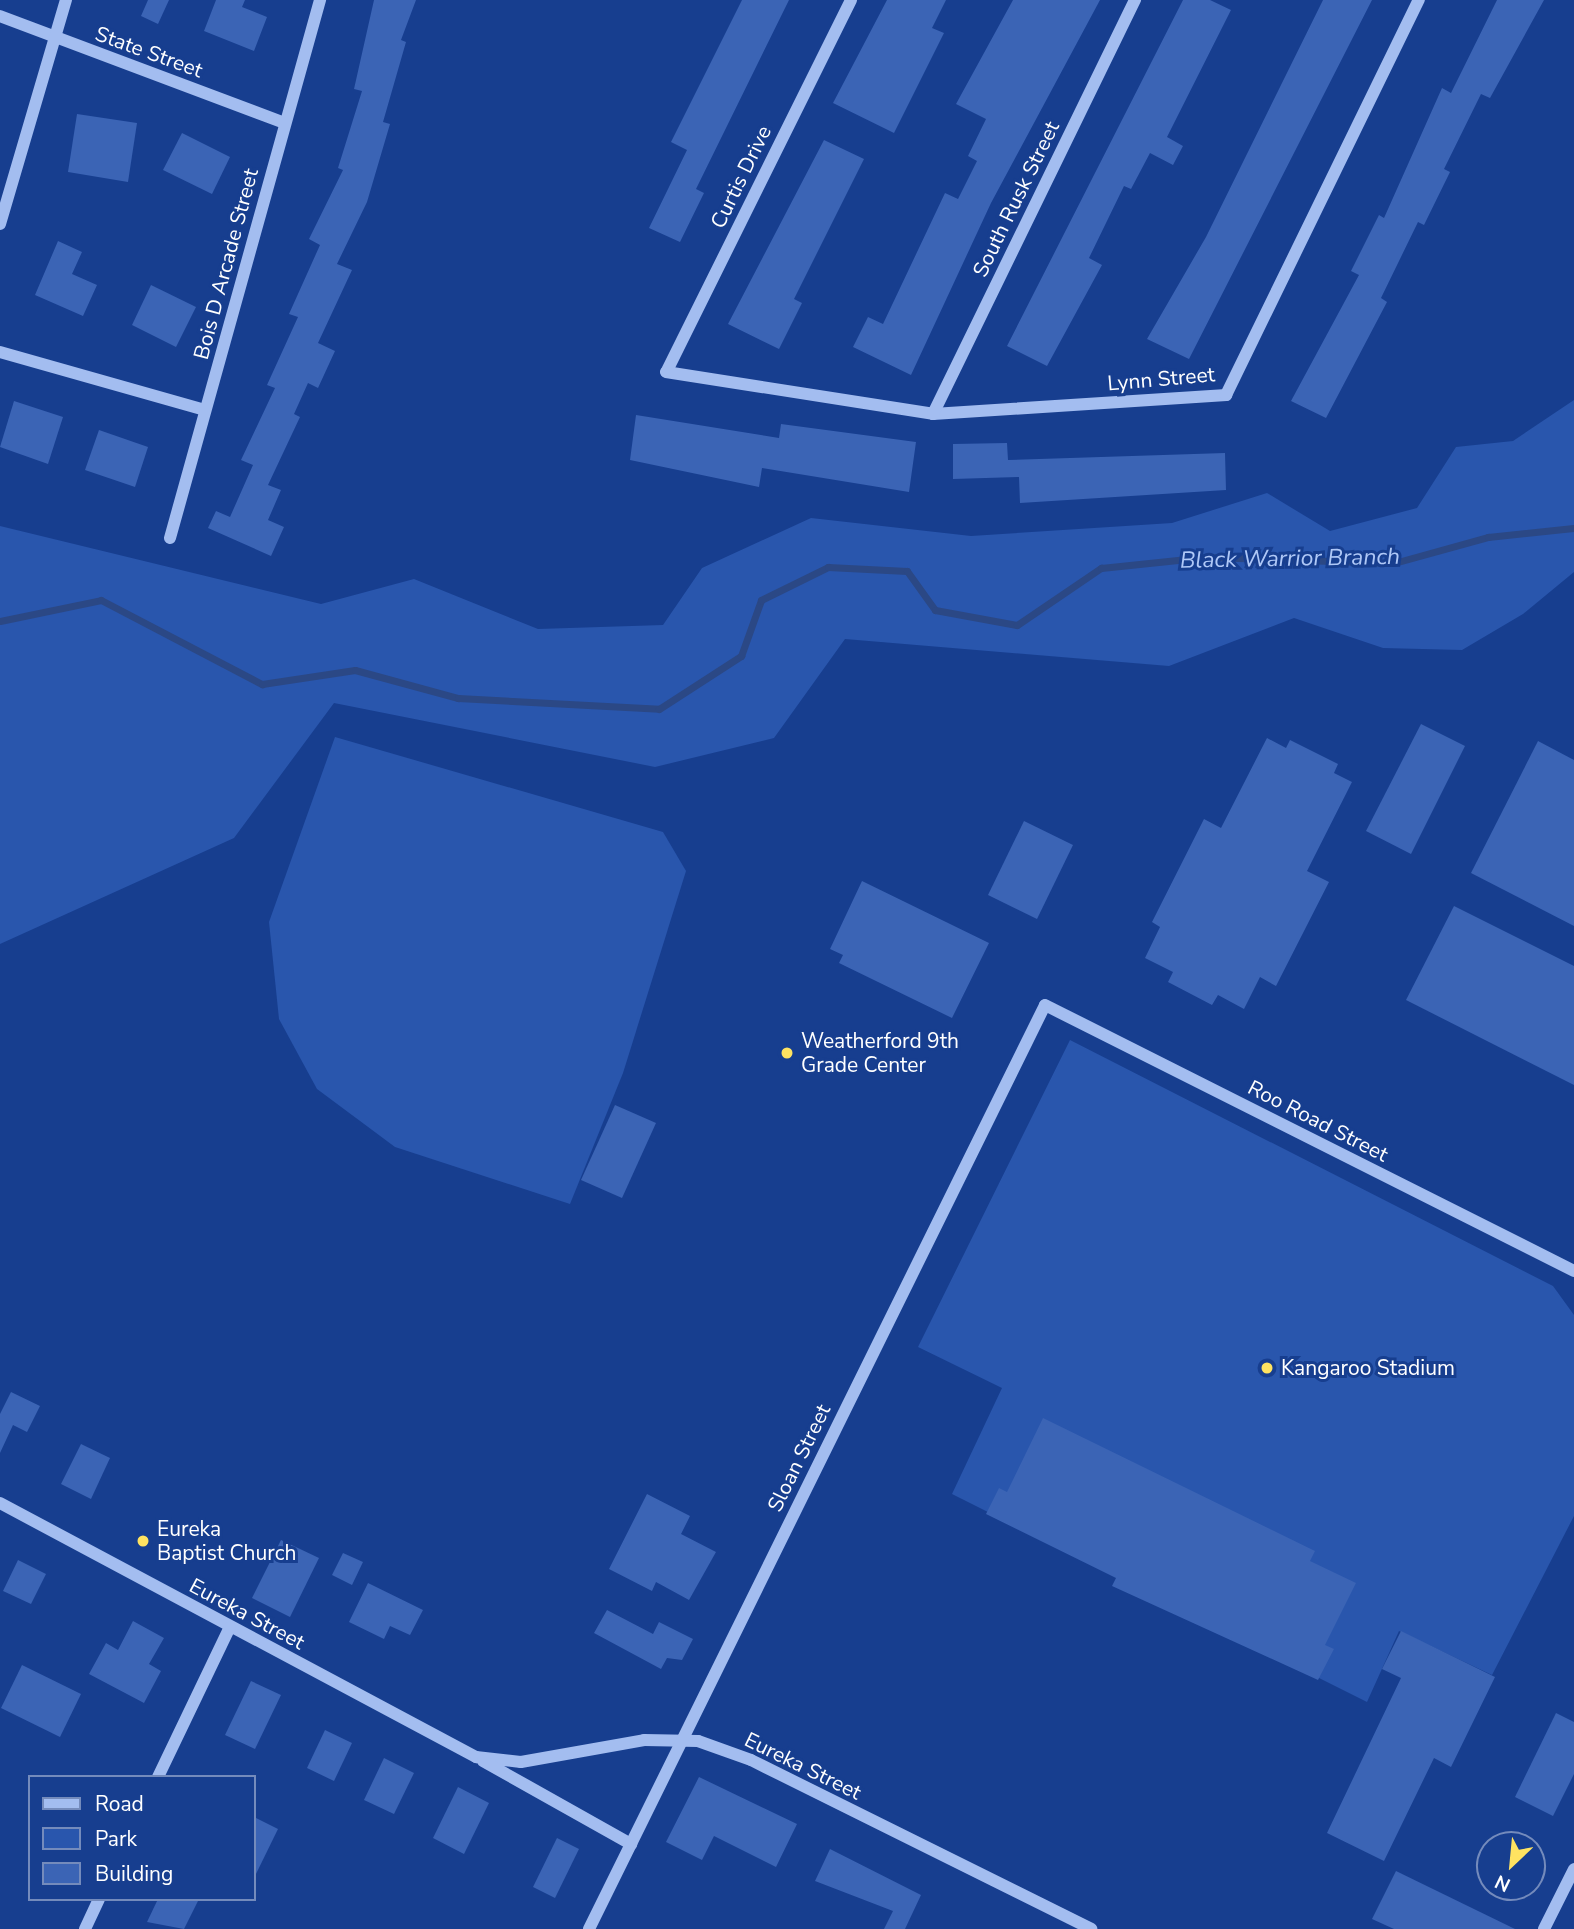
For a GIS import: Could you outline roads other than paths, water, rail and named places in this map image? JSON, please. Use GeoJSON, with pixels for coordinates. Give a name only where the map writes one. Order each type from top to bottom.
{"type":"FeatureCollection","features":[{"type":"Feature","properties":{"kind":"street"},"geometry":{"type":"LineString","coordinates":[[0,224],[66,0]]}},
{"type":"Feature","properties":{"kind":"street","name":"Bois D Arcade Street"},"geometry":{"type":"LineString","coordinates":[[170,538],[320,0]]}},
{"type":"Feature","properties":{"kind":"street","name":"Curtis Drive"},"geometry":{"type":"LineString","coordinates":[[666,372],[851,0]]}},
{"type":"Feature","properties":{"kind":"street","name":"South Rusk Street"},"geometry":{"type":"LineString","coordinates":[[933,414],[1135,0]]}},
{"type":"Feature","properties":{"kind":"street","name":"Lynn Street"},"geometry":{"type":"LineString","coordinates":[[666,372],[933,414],[1226,395],[1419,0]]}},
{"type":"Feature","properties":{"kind":"street","name":"State Street"},"geometry":{"type":"LineString","coordinates":[[0,16],[284,123]]}},
{"type":"Feature","properties":{"kind":"street"},"geometry":{"type":"LineString","coordinates":[[0,352],[205,410]]}},
{"type":"Feature","properties":{"kind":"street","name":"Roo Road Street"},"geometry":{"type":"LineString","coordinates":[[1045,1005],[1574,1271]]}},
{"type":"Feature","properties":{"kind":"street","name":"Sloan Street"},"geometry":{"type":"LineString","coordinates":[[589,1929],[1045,1005]]}},
{"type":"Feature","properties":{"kind":"street","name":"Eureka Street"},"geometry":{"type":"LineString","coordinates":[[0,1503],[476,1757],[631,1844]]}},
{"type":"Feature","properties":{"kind":"street"},"geometry":{"type":"LineString","coordinates":[[159,1775],[230,1627]]}},
{"type":"Feature","properties":{"kind":"street","name":"Eureka Street"},"geometry":{"type":"LineString","coordinates":[[476,1757],[521,1762],[644,1740],[681,1742],[751,1760],[1091,1929]]}},
{"type":"Feature","properties":{"kind":"street"},"geometry":{"type":"LineString","coordinates":[[1544,1929],[1574,1869]]}},
{"type":"Feature","properties":{"kind":"street"},"geometry":{"type":"LineString","coordinates":[[85,1929],[98,1901]]}},
{"type":"Feature","properties":{"kind":"waterway","name":"Black Warrior Branch"},"geometry":{"type":"LineString","coordinates":[[0,621],[101,600],[262,684],[355,670],[458,698],[659,709],[741,656],[761,600],[828,567],[907,571],[935,610],[1017,625],[1101,568],[1206,557],[1394,563],[1488,537],[1574,528]]}},
{"type":"Feature","properties":{"kind":"place","name":"Weatherford 9th Grade Center"},"geometry":{"type":"Point","coordinates":[787,1053]}},
{"type":"Feature","properties":{"kind":"place","name":"Kangaroo Stadium"},"geometry":{"type":"Point","coordinates":[1267,1368]}},
{"type":"Feature","properties":{"kind":"place","name":"Eureka Baptist Church"},"geometry":{"type":"Point","coordinates":[143,1541]}}]}
